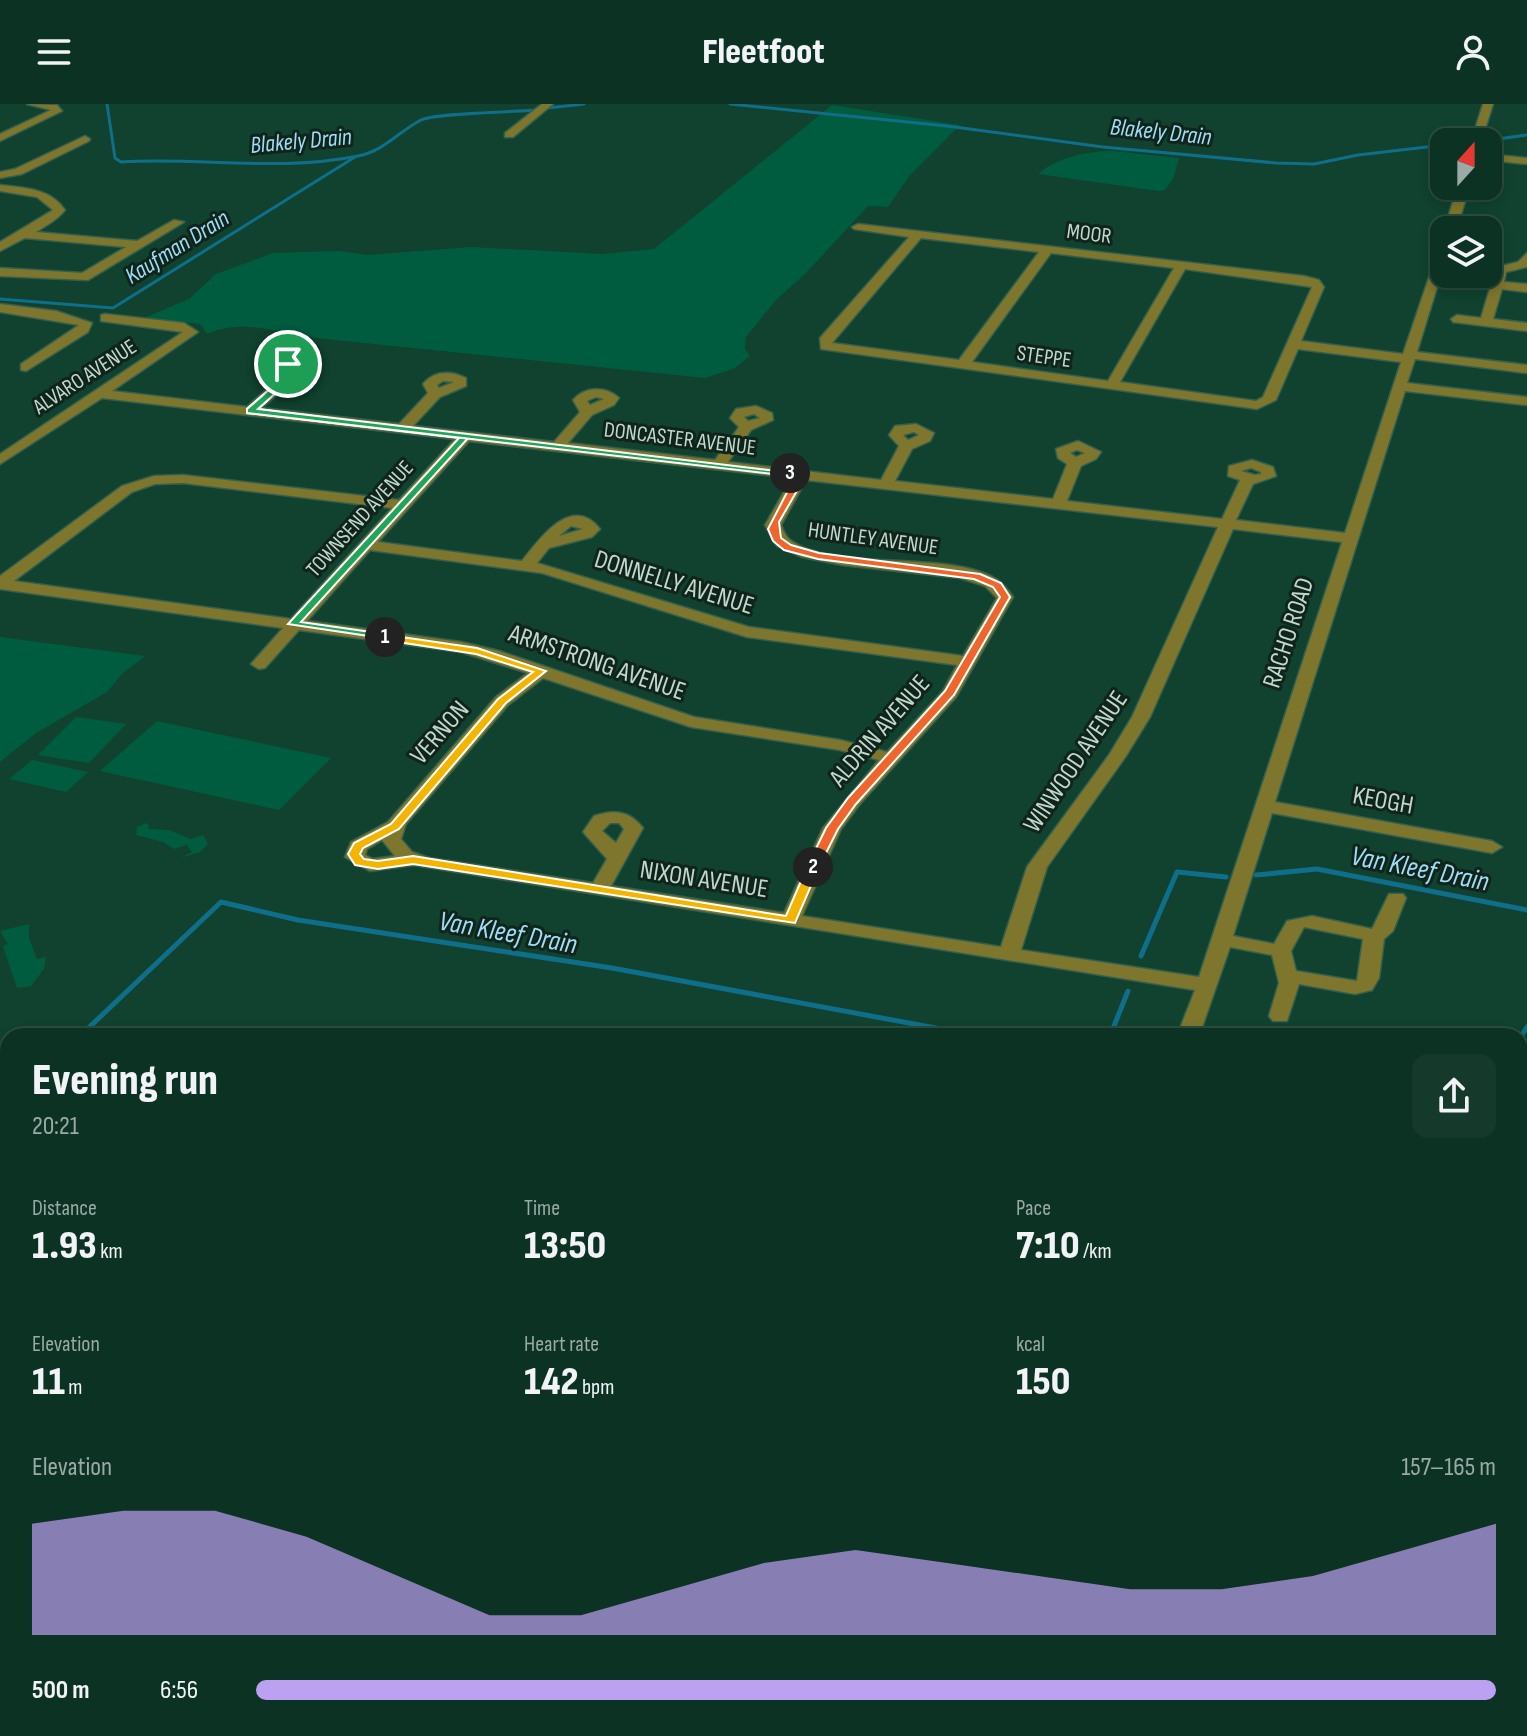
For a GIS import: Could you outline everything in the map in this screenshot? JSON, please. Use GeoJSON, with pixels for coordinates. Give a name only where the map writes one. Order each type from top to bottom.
{"type":"FeatureCollection","features":[{"type":"Feature","properties":{"kind":"street"},"geometry":{"type":"LineString","coordinates":[[0,138],[57,108],[32,104]]}},
{"type":"Feature","properties":{"kind":"street"},"geometry":{"type":"LineString","coordinates":[[509,135],[548,104]]}},
{"type":"Feature","properties":{"kind":"street"},"geometry":{"type":"LineString","coordinates":[[1480,128],[1488,104]]}},
{"type":"Feature","properties":{"kind":"street"},"geometry":{"type":"LineString","coordinates":[[0,175],[18,172],[85,139]]}},
{"type":"Feature","properties":{"kind":"street"},"geometry":{"type":"LineString","coordinates":[[1502,158],[1527,161]]}},
{"type":"Feature","properties":{"kind":"street"},"geometry":{"type":"LineString","coordinates":[[0,188],[39,195],[58,207],[52,218],[0,247]]}},
{"type":"Feature","properties":{"kind":"street"},"geometry":{"type":"LineString","coordinates":[[0,272],[80,278],[178,222]]}},
{"type":"Feature","properties":{"kind":"street","name":"MOOR"},"geometry":{"type":"LineString","coordinates":[[858,227],[1315,283],[1318,287],[1295,341]]}},
{"type":"Feature","properties":{"kind":"street"},"geometry":{"type":"LineString","coordinates":[[24,234],[140,245]]}},
{"type":"Feature","properties":{"kind":"street","name":"STEPPE"},"geometry":{"type":"LineString","coordinates":[[917,235],[825,341],[826,346],[1257,405],[1269,400],[1295,341]]}},
{"type":"Feature","properties":{"kind":"street"},"geometry":{"type":"LineString","coordinates":[[962,366],[1047,250]]}},
{"type":"Feature","properties":{"kind":"street"},"geometry":{"type":"LineString","coordinates":[[1502,270],[1523,264],[1527,257]]}},
{"type":"Feature","properties":{"kind":"street"},"geometry":{"type":"LineString","coordinates":[[1111,386],[1181,266]]}},
{"type":"Feature","properties":{"kind":"street"},"geometry":{"type":"LineString","coordinates":[[1502,285],[1527,288]]}},
{"type":"Feature","properties":{"kind":"street","name":"RACHO ROAD"},"geometry":{"type":"LineString","coordinates":[[1191,1028],[1431,288]]}},
{"type":"Feature","properties":{"kind":"street"},"geometry":{"type":"LineString","coordinates":[[1486,322],[1489,288]]}},
{"type":"Feature","properties":{"kind":"street"},"geometry":{"type":"LineString","coordinates":[[0,308],[86,323],[83,329],[26,367]]}},
{"type":"Feature","properties":{"kind":"street","name":"ALVARO AVENUE"},"geometry":{"type":"LineString","coordinates":[[0,460],[191,334],[192,330],[105,318]]}},
{"type":"Feature","properties":{"kind":"street"},"geometry":{"type":"LineString","coordinates":[[1457,319],[1527,327]]}},
{"type":"Feature","properties":{"kind":"street"},"geometry":{"type":"LineString","coordinates":[[1295,341],[1527,369]]}},
{"type":"Feature","properties":{"kind":"street"},"geometry":{"type":"LineString","coordinates":[[250,411],[288,378]]}},
{"type":"Feature","properties":{"kind":"street"},"geometry":{"type":"LineString","coordinates":[[1400,386],[1527,401]]}},
{"type":"Feature","properties":{"kind":"street","name":"DONCASTER AVENUE"},"geometry":{"type":"LineString","coordinates":[[102,394],[1349,538]]}},
{"type":"Feature","properties":{"kind":"street"},"geometry":{"type":"LineString","coordinates":[[402,429],[435,394]]}},
{"type":"Feature","properties":{"kind":"street"},"geometry":{"type":"LineString","coordinates":[[557,447],[587,412]]}},
{"type":"Feature","properties":{"kind":"street"},"geometry":{"type":"LineString","coordinates":[[719,465],[746,427]]}},
{"type":"Feature","properties":{"kind":"street","name":"TOWNSEND AVENUE"},"geometry":{"type":"LineString","coordinates":[[259,664],[465,436]]}},
{"type":"Feature","properties":{"kind":"street"},"geometry":{"type":"LineString","coordinates":[[886,484],[906,446]]}},
{"type":"Feature","properties":{"kind":"street"},"geometry":{"type":"LineString","coordinates":[[1058,504],[1075,463]]}},
{"type":"Feature","properties":{"kind":"street","name":"HUNTLEY AVENUE"},"geometry":{"type":"LineString","coordinates":[[801,475],[773,525],[776,539],[788,547],[818,556],[966,574],[1001,588],[1005,593],[1004,601],[969,662]]}},
{"type":"Feature","properties":{"kind":"street"},"geometry":{"type":"LineString","coordinates":[[0,584],[127,489],[142,483],[169,478],[403,505]]}},
{"type":"Feature","properties":{"kind":"street","name":"WINWOOD AVENUE"},"geometry":{"type":"LineString","coordinates":[[1011,949],[1037,867],[1117,756],[1141,717],[1247,480]]}},
{"type":"Feature","properties":{"kind":"street"},"geometry":{"type":"LineString","coordinates":[[527,565],[545,544]]}},
{"type":"Feature","properties":{"kind":"street","name":"DONNELLY AVENUE"},"geometry":{"type":"LineString","coordinates":[[367,545],[527,565],[747,632],[969,662]]}},
{"type":"Feature","properties":{"kind":"street","name":"ARMSTRONG AVENUE"},"geometry":{"type":"LineString","coordinates":[[0,584],[290,628],[461,647],[691,722],[840,745],[891,758]]}},
{"type":"Feature","properties":{"kind":"street","name":"ALDRIN AVENUE"},"geometry":{"type":"LineString","coordinates":[[790,921],[832,828],[852,801],[935,712],[969,662]]}},
{"type":"Feature","properties":{"kind":"street","name":"VERNON"},"geometry":{"type":"LineString","coordinates":[[393,833],[502,701],[541,671]]}},
{"type":"Feature","properties":{"kind":"street","name":"KEOGH"},"geometry":{"type":"LineString","coordinates":[[1264,806],[1492,847]]}},
{"type":"Feature","properties":{"kind":"street"},"geometry":{"type":"LineString","coordinates":[[393,833],[400,853],[413,860]]}},
{"type":"Feature","properties":{"kind":"street","name":"NIXON AVENUE"},"geometry":{"type":"LineString","coordinates":[[393,833],[358,846],[354,854],[356,860],[378,865],[413,860],[790,921],[1011,949],[1207,985]]}},
{"type":"Feature","properties":{"kind":"street"},"geometry":{"type":"LineString","coordinates":[[599,890],[616,858]]}},
{"type":"Feature","properties":{"kind":"street"},"geometry":{"type":"LineString","coordinates":[[1280,1016],[1289,983],[1281,951],[1293,925],[1311,921],[1374,936],[1383,931],[1396,898]]}},
{"type":"Feature","properties":{"kind":"street"},"geometry":{"type":"LineString","coordinates":[[1286,975],[1355,988],[1365,986],[1369,978],[1374,936]]}},
{"type":"Feature","properties":{"kind":"street"},"geometry":{"type":"LineString","coordinates":[[1220,939],[1281,951]]}},
{"type":"Feature","properties":{"kind":"green space"},"geometry":{"type":"Polygon","coordinates":[[[832,105],[960,125],[910,175],[888,207],[868,206],[805,274],[776,300],[746,337],[745,349],[750,356],[735,368],[705,378],[297,336],[252,327],[229,328],[207,334],[200,324],[144,318],[189,299],[216,274],[273,253],[339,251],[368,255],[471,247],[602,254],[654,249],[832,105]]]}},
{"type":"Feature","properties":{"kind":"green space"},"geometry":{"type":"Polygon","coordinates":[[[1113,151],[1179,158],[1173,179],[1165,190],[1158,191],[1038,174],[1054,163],[1073,156],[1113,151]]]}},
{"type":"Feature","properties":{"kind":"green space"},"geometry":{"type":"Polygon","coordinates":[[[0,637],[145,656],[122,674],[107,692],[36,733],[0,762],[0,637]]]}},
{"type":"Feature","properties":{"kind":"green space"},"geometry":{"type":"Polygon","coordinates":[[[76,717],[126,724],[89,763],[38,755],[76,717]]]}},
{"type":"Feature","properties":{"kind":"green space"},"geometry":{"type":"Polygon","coordinates":[[[157,721],[331,758],[279,810],[100,771],[157,721]]]}},
{"type":"Feature","properties":{"kind":"green space"},"geometry":{"type":"Polygon","coordinates":[[[32,760],[88,772],[66,792],[9,779],[32,760]]]}},
{"type":"Feature","properties":{"kind":"green space"},"geometry":{"type":"Polygon","coordinates":[[[149,824],[148,829],[169,830],[191,839],[203,835],[208,844],[200,852],[180,858],[192,852],[187,845],[174,849],[163,842],[136,835],[137,827],[149,824]]]}},
{"type":"Feature","properties":{"kind":"green space"},"geometry":{"type":"Polygon","coordinates":[[[29,924],[29,938],[37,959],[46,957],[44,969],[31,986],[17,988],[3,946],[8,944],[0,931],[29,924]]]}},
{"type":"Feature","properties":{"kind":"waterway","name":"Blakely Drain"},"geometry":{"type":"LineString","coordinates":[[107,104],[115,158],[121,162],[269,164],[329,161],[367,154],[429,118],[536,110]]}},
{"type":"Feature","properties":{"kind":"waterway","name":"Blakely Drain"},"geometry":{"type":"LineString","coordinates":[[548,108],[584,104]]}},
{"type":"Feature","properties":{"kind":"waterway","name":"Blakely Drain"},"geometry":{"type":"LineString","coordinates":[[730,104],[947,126],[1103,147],[1276,163],[1314,164],[1430,147]]}},
{"type":"Feature","properties":{"kind":"waterway","name":"Blakely Drain"},"geometry":{"type":"LineString","coordinates":[[1502,138],[1527,135]]}},
{"type":"Feature","properties":{"kind":"waterway","name":"Kaufman Drain"},"geometry":{"type":"LineString","coordinates":[[0,299],[113,308],[355,157]]}},
{"type":"Feature","properties":{"kind":"waterway","name":"Van Kleef Drain"},"geometry":{"type":"LineString","coordinates":[[1256,875],[1317,869],[1527,910]]}},
{"type":"Feature","properties":{"kind":"waterway","name":"Van Kleef Drain"},"geometry":{"type":"LineString","coordinates":[[1141,956],[1177,872],[1226,877]]}},
{"type":"Feature","properties":{"kind":"waterway","name":"Van Kleef Drain"},"geometry":{"type":"LineString","coordinates":[[88,1028],[221,902],[298,920],[612,968],[936,1028]]}},
{"type":"Feature","properties":{"kind":"waterway","name":"Van Kleef Drain"},"geometry":{"type":"LineString","coordinates":[[1113,1028],[1128,991]]}},
{"type":"Feature","properties":{"kind":"route"},"geometry":{"type":"LineString","coordinates":[[288,364],[285,368],[288,378],[250,411],[465,436],[293,624],[461,647],[541,671],[502,701],[395,826],[358,846],[354,854],[356,860],[364,864],[413,860],[790,921],[832,828],[852,801],[950,693],[1004,601],[1005,593],[1001,588],[976,576],[818,556],[788,547],[776,539],[773,525],[801,475],[250,411],[259,404],[288,378],[314,367],[306,361],[288,364]]}}]}
